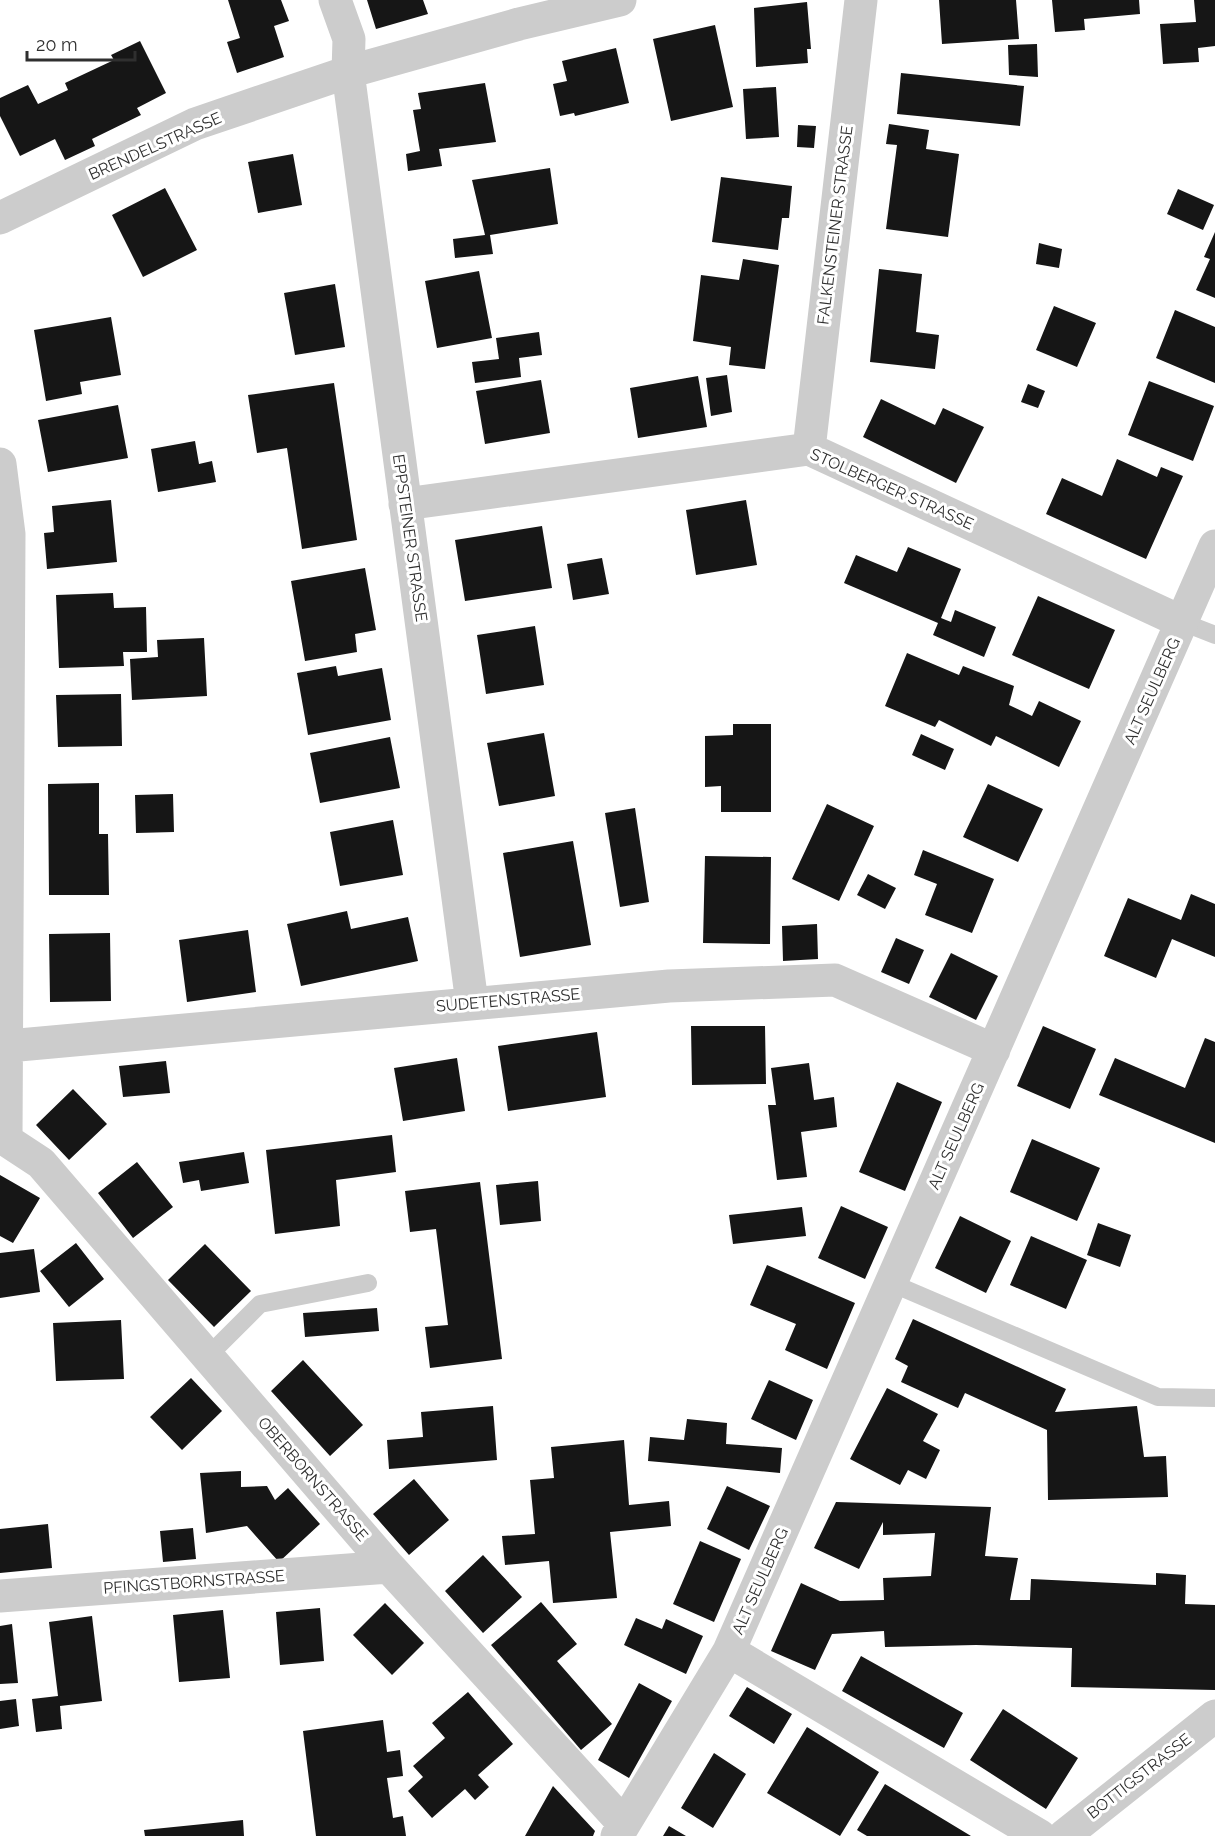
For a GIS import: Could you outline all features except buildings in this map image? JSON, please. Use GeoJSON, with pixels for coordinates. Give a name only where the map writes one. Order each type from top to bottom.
{"type":"FeatureCollection","features":[{"type":"Feature","properties":{"kind":"street"},"geometry":{"type":"LineString","coordinates":[[335,0],[349,39],[348,72]]}},
{"type":"Feature","properties":{"kind":"street","name":"BRENDELSTRASSE"},"geometry":{"type":"LineString","coordinates":[[0,218],[195,124],[348,72],[519,24],[620,0]]}},
{"type":"Feature","properties":{"kind":"street","name":"FALKENSTEINER STRASSE"},"geometry":{"type":"LineString","coordinates":[[809,449],[861,0]]}},
{"type":"Feature","properties":{"kind":"street","name":"EPPSTEINER STRASSE"},"geometry":{"type":"LineString","coordinates":[[348,72],[472,1003]]}},
{"type":"Feature","properties":{"kind":"street","name":"STOLBERGER STRASSE"},"geometry":{"type":"LineString","coordinates":[[405,504],[809,449],[1182,622]]}},
{"type":"Feature","properties":{"kind":"street"},"geometry":{"type":"LineString","coordinates":[[0,464],[9,534],[8,1046],[3,1140]]}},
{"type":"Feature","properties":{"kind":"street","name":"ALT SEULBERG"},"geometry":{"type":"LineString","coordinates":[[621,1830],[729,1651],[1215,546]]}},
{"type":"Feature","properties":{"kind":"street","name":"SUDETENSTRASSE"},"geometry":{"type":"LineString","coordinates":[[8,1046],[669,986],[835,980],[994,1050]]}},
{"type":"Feature","properties":{"kind":"street","name":"OBERBORNSTRASSE"},"geometry":{"type":"LineString","coordinates":[[3,1140],[41,1163],[389,1568],[621,1830]]}},
{"type":"Feature","properties":{"kind":"street","name":"PFINGSTBORNSTRASSE"},"geometry":{"type":"LineString","coordinates":[[0,1596],[389,1568]]}},
{"type":"Feature","properties":{"kind":"street","name":"ALT SEULBERG"},"geometry":{"type":"LineString","coordinates":[[729,1651],[1040,1836]]}},
{"type":"Feature","properties":{"kind":"street","name":"BOTTIGSTRASSE"},"geometry":{"type":"LineString","coordinates":[[1064,1836],[1215,1716]]}},
{"type":"Feature","properties":{"kind":"lane","name":"ALT SEULBERG"},"geometry":{"type":"LineString","coordinates":[[1182,622],[1215,634]]}},
{"type":"Feature","properties":{"kind":"lane"},"geometry":{"type":"LineString","coordinates":[[207,1357],[260,1304],[368,1283]]}},
{"type":"Feature","properties":{"kind":"lane"},"geometry":{"type":"LineString","coordinates":[[891,1283],[1158,1397],[1215,1398]]}}]}
